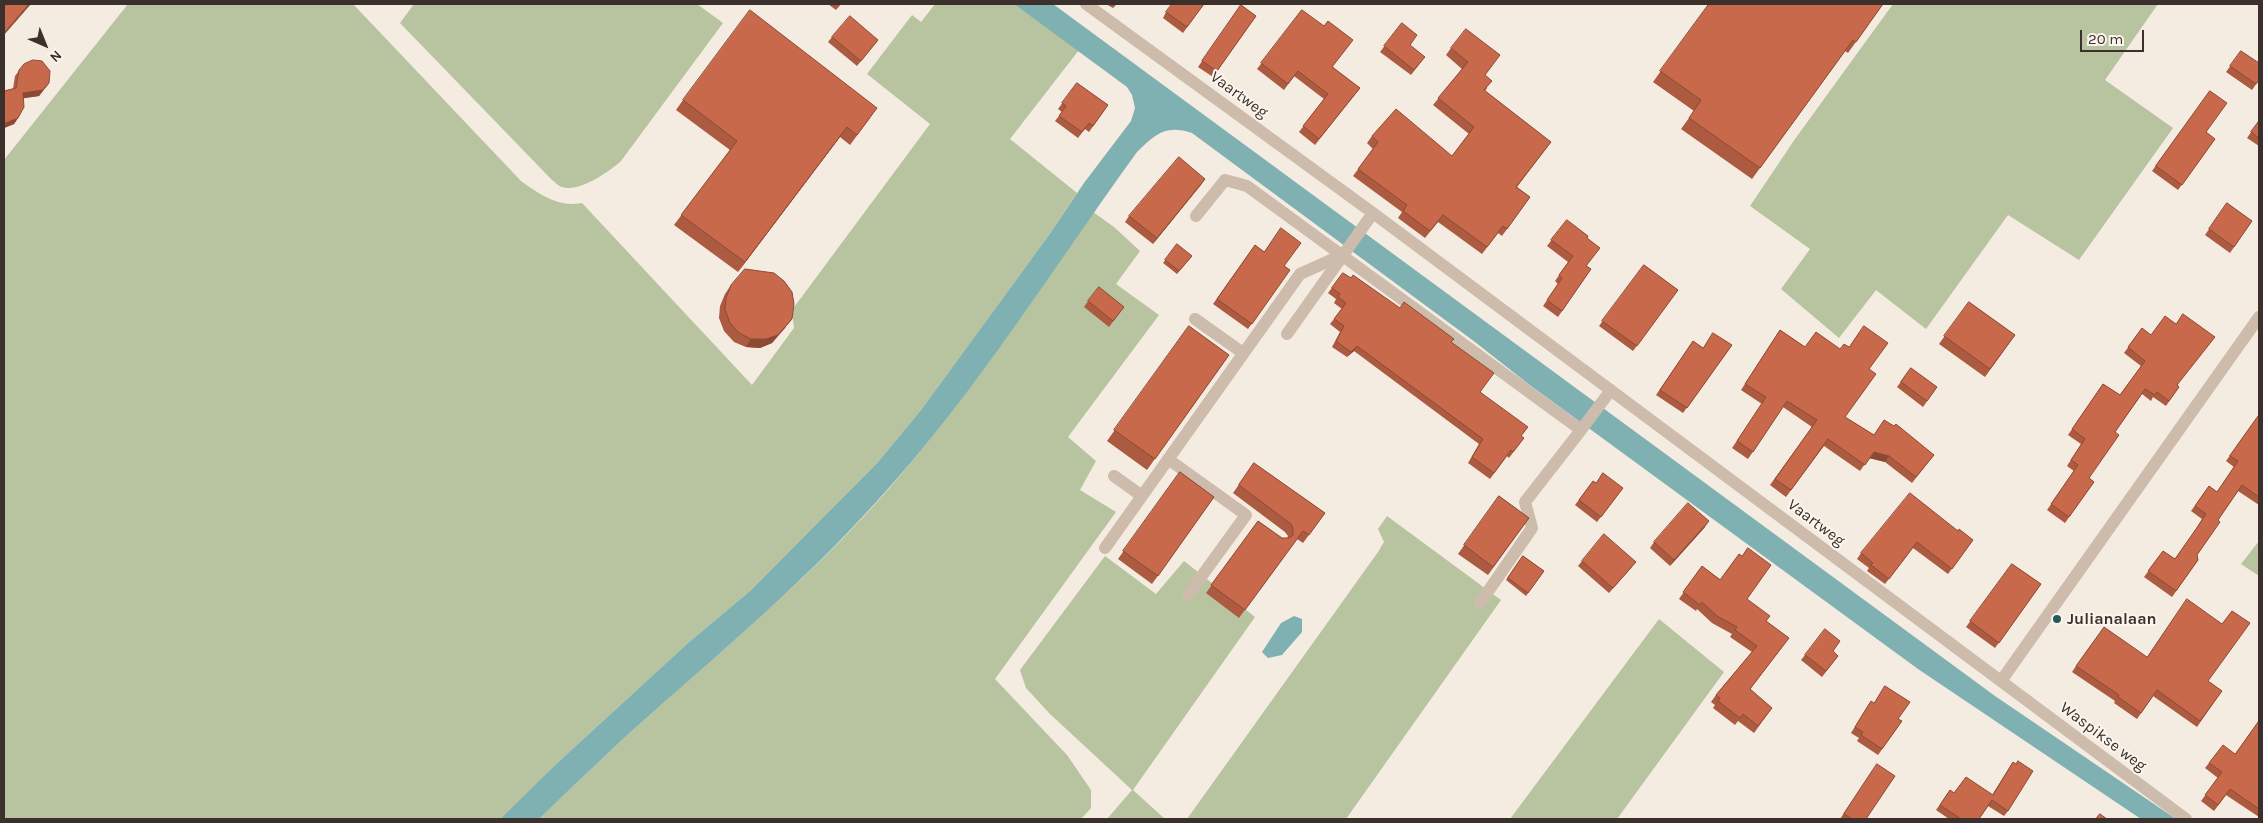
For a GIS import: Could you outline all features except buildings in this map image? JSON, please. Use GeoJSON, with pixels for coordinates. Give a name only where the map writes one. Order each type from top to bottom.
{"type":"FeatureCollection","features":[{"type":"Feature","properties":{"kind":"street","name":"Vaartweg"},"geometry":{"type":"LineString","coordinates":[[1086,4],[1373,213],[2001,681]]}},
{"type":"Feature","properties":{"kind":"street"},"geometry":{"type":"LineString","coordinates":[[1196,216],[1225,180],[1247,186],[1583,427]]}},
{"type":"Feature","properties":{"kind":"street"},"geometry":{"type":"LineString","coordinates":[[1287,334],[1373,213]]}},
{"type":"Feature","properties":{"kind":"street"},"geometry":{"type":"LineString","coordinates":[[1105,548],[1300,274],[1342,255]]}},
{"type":"Feature","properties":{"kind":"street"},"geometry":{"type":"LineString","coordinates":[[2001,681],[2259,317]]}},
{"type":"Feature","properties":{"kind":"street"},"geometry":{"type":"LineString","coordinates":[[1195,318],[1243,353]]}},
{"type":"Feature","properties":{"kind":"street"},"geometry":{"type":"LineString","coordinates":[[1480,603],[1532,528],[1525,502],[1611,390]]}},
{"type":"Feature","properties":{"kind":"street"},"geometry":{"type":"LineString","coordinates":[[1168,459],[1260,525]]}},
{"type":"Feature","properties":{"kind":"street"},"geometry":{"type":"LineString","coordinates":[[1114,476],[1142,496]]}},
{"type":"Feature","properties":{"kind":"street"},"geometry":{"type":"LineString","coordinates":[[1188,595],[1246,516]]}},
{"type":"Feature","properties":{"kind":"street","name":"Waspikse weg"},"geometry":{"type":"LineString","coordinates":[[2001,681],[2186,819]]}},
{"type":"Feature","properties":{"kind":"green space"},"geometry":{"type":"Polygon","coordinates":[[[128,4],[353,4],[521,181],[542,195],[557,202],[565,204],[582,203],[752,385],[794,328],[792,310],[930,124],[867,74],[912,15],[921,22],[935,4],[1014,4],[1079,50],[1010,139],[1077,193],[1049,235],[921,410],[878,462],[750,591],[688,643],[554,766],[500,819],[4,819],[4,160],[128,4]]]}},
{"type":"Feature","properties":{"kind":"green space"},"geometry":{"type":"Polygon","coordinates":[[[414,4],[697,4],[723,23],[621,161],[609,171],[593,180],[569,188],[561,186],[552,180],[400,23],[414,4]]]}},
{"type":"Feature","properties":{"kind":"green space"},"geometry":{"type":"Polygon","coordinates":[[[1893,4],[2158,4],[2105,80],[2173,128],[2079,260],[2008,215],[1926,329],[1876,290],[1839,338],[1781,289],[1810,249],[1750,206],[1795,139],[1893,4]]]}},
{"type":"Feature","properties":{"kind":"green space"},"geometry":{"type":"Polygon","coordinates":[[[1093,212],[1114,227],[1140,251],[1116,284],[1159,315],[1068,437],[1096,461],[1080,490],[1116,512],[995,679],[1067,755],[1091,790],[1091,808],[1081,819],[539,819],[622,740],[801,579],[849,532],[883,495],[916,457],[978,377],[1093,212]]]}},
{"type":"Feature","properties":{"kind":"green space"},"geometry":{"type":"Polygon","coordinates":[[[1387,516],[1501,600],[1346,819],[1187,819],[1378,552],[1384,542],[1378,529],[1387,516]]]}},
{"type":"Feature","properties":{"kind":"green space"},"geometry":{"type":"Polygon","coordinates":[[[2259,541],[2259,576],[2241,564],[2259,541]]]}},
{"type":"Feature","properties":{"kind":"green space"},"geometry":{"type":"Polygon","coordinates":[[[1105,556],[1156,594],[1184,561],[1255,617],[1133,790],[1165,819],[1107,819],[1132,790],[1050,714],[1026,688],[1020,670],[1105,556]]]}},
{"type":"Feature","properties":{"kind":"green space"},"geometry":{"type":"Polygon","coordinates":[[[1659,619],[1724,672],[1617,819],[1510,819],[1659,619]]]}},
{"type":"Feature","properties":{"kind":"water"},"geometry":{"type":"Polygon","coordinates":[[[1014,4],[1053,4],[1995,696],[2176,819],[2141,819],[1918,669],[1527,383],[1475,342],[1192,133],[1183,130],[1168,130],[1155,136],[1137,152],[981,374],[948,417],[878,500],[824,557],[768,610],[622,740],[539,819],[500,819],[554,766],[688,643],[750,591],[878,462],[921,410],[1049,235],[1084,183],[1131,121],[1135,108],[1132,95],[1127,87],[1014,4]]]}},
{"type":"Feature","properties":{"kind":"water"},"geometry":{"type":"Polygon","coordinates":[[[1294,616],[1302,619],[1302,632],[1282,655],[1268,658],[1262,652],[1281,623],[1294,616]]]}},
{"type":"Feature","properties":{"kind":"place","name":"Julianalaan"},"geometry":{"type":"Point","coordinates":[2057,619]}}]}
